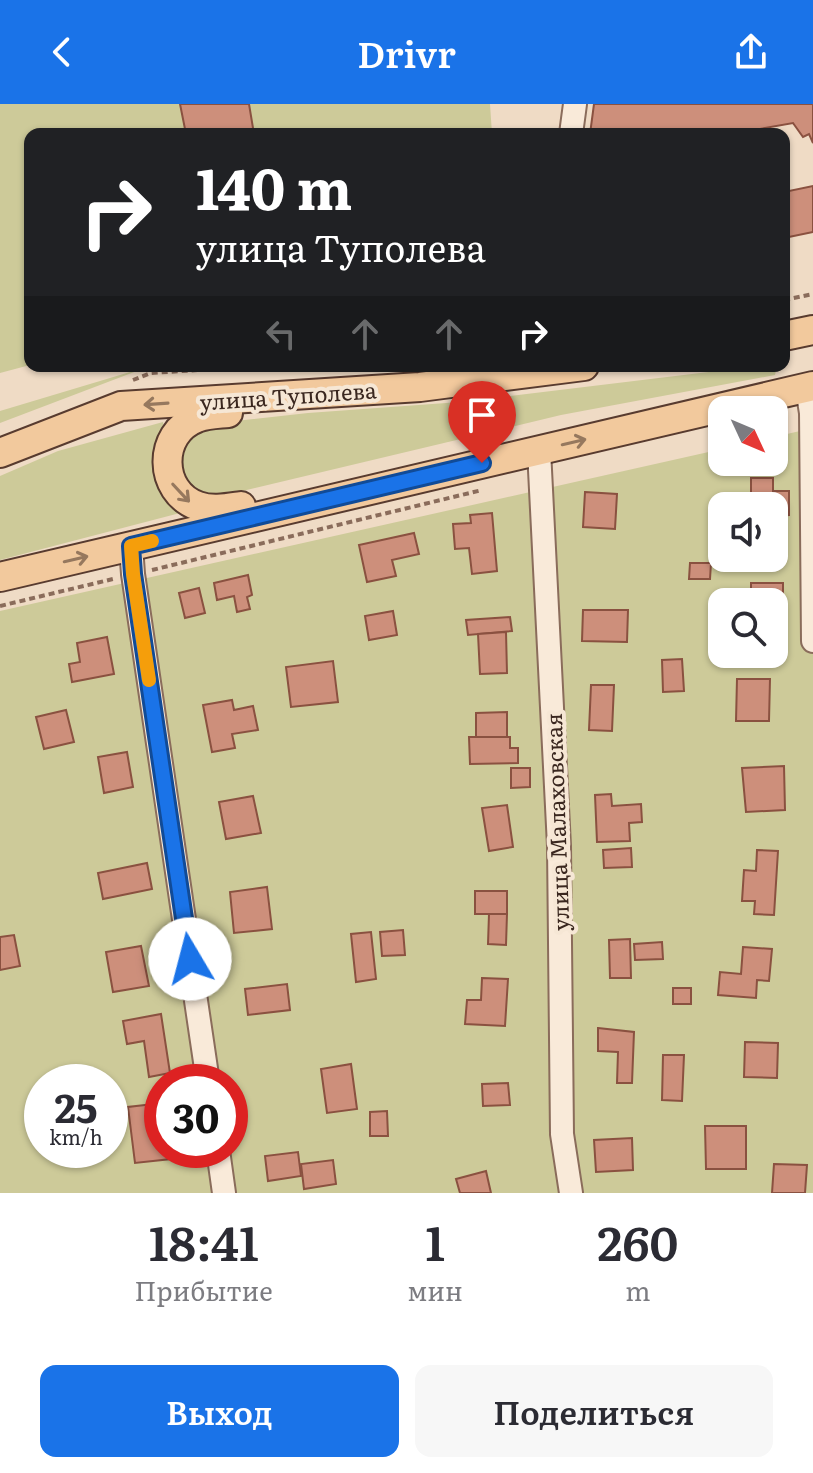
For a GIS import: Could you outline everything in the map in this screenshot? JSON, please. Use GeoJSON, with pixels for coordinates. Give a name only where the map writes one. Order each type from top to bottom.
{"type":"FeatureCollection","features":[{"type":"Feature","properties":{"kind":"main road"},"geometry":{"type":"LineString","coordinates":[[790,335],[813,330]]}},
{"type":"Feature","properties":{"kind":"main road","name":"улица Туполева"},"geometry":{"type":"LineString","coordinates":[[0,453],[121,406],[420,387],[535,372]]}},
{"type":"Feature","properties":{"kind":"main road"},"geometry":{"type":"LineString","coordinates":[[369,489],[213,509],[199,507],[176,490],[169,477],[169,448],[175,435],[198,417],[420,387]]}},
{"type":"Feature","properties":{"kind":"main road"},"geometry":{"type":"LineString","coordinates":[[0,577],[810,387]]}},
{"type":"Feature","properties":{"kind":"street"},"geometry":{"type":"LineString","coordinates":[[572,128],[575,104]]}},
{"type":"Feature","properties":{"kind":"street"},"geometry":{"type":"LineString","coordinates":[[810,387],[813,641]]}},
{"type":"Feature","properties":{"kind":"street","name":"улица Малаховская"},"geometry":{"type":"LineString","coordinates":[[539,450],[559,846],[562,1134],[571,1193]]}},
{"type":"Feature","properties":{"kind":"street"},"geometry":{"type":"LineString","coordinates":[[131,546],[205,1064]]}},
{"type":"Feature","properties":{"kind":"street"},"geometry":{"type":"LineString","coordinates":[[221,1168],[224,1193]]}},
{"type":"Feature","properties":{"kind":"path"},"geometry":{"type":"LineString","coordinates":[[790,299],[813,294]]}},
{"type":"Feature","properties":{"kind":"path"},"geometry":{"type":"LineString","coordinates":[[0,606],[496,487]]}},
{"type":"Feature","properties":{"kind":"shaded area"},"geometry":{"type":"Polygon","coordinates":[[[0,104],[490,104],[492,128],[24,128],[24,367],[0,373],[0,104]]]}},
{"type":"Feature","properties":{"kind":"shaded area"},"geometry":{"type":"Polygon","coordinates":[[[130,372],[134,372],[0,423],[0,411],[130,372]]]}},
{"type":"Feature","properties":{"kind":"shaded area"},"geometry":{"type":"Polygon","coordinates":[[[708,372],[776,372],[775,375],[561,415],[213,498],[183,483],[178,452],[190,434],[217,423],[460,402],[708,372]]]}},
{"type":"Feature","properties":{"kind":"shaded area"},"geometry":{"type":"Polygon","coordinates":[[[163,422],[180,513],[0,560],[0,476],[58,451],[163,422]]]}},
{"type":"Feature","properties":{"kind":"shaded area"},"geometry":{"type":"Polygon","coordinates":[[[813,428],[813,1193],[0,1193],[0,611],[708,452],[708,476],[788,476],[788,434],[813,428]]]}},
{"type":"Feature","properties":{"kind":"building"},"geometry":{"type":"Polygon","coordinates":[[[180,104],[249,104],[253,128],[185,128],[180,104]]]}},
{"type":"Feature","properties":{"kind":"building"},"geometry":{"type":"Polygon","coordinates":[[[594,104],[813,104],[813,143],[809,134],[803,137],[793,123],[765,128],[591,128],[594,104]]]}},
{"type":"Feature","properties":{"kind":"building"},"geometry":{"type":"Polygon","coordinates":[[[813,186],[813,232],[790,237],[790,191],[813,186]]]}},
{"type":"Feature","properties":{"kind":"building"},"geometry":{"type":"Polygon","coordinates":[[[751,478],[773,478],[773,491],[789,491],[789,515],[788,492],[751,492],[751,478]]]}},
{"type":"Feature","properties":{"kind":"building"},"geometry":{"type":"Polygon","coordinates":[[[585,492],[617,494],[615,529],[583,527],[585,492]]]}},
{"type":"Feature","properties":{"kind":"building"},"geometry":{"type":"Polygon","coordinates":[[[492,513],[497,571],[472,574],[469,548],[455,549],[453,524],[471,523],[470,515],[492,513]]]}},
{"type":"Feature","properties":{"kind":"building"},"geometry":{"type":"Polygon","coordinates":[[[414,533],[419,554],[392,560],[396,576],[367,582],[359,545],[414,533]]]}},
{"type":"Feature","properties":{"kind":"building"},"geometry":{"type":"Polygon","coordinates":[[[690,563],[708,563],[710,579],[689,579],[690,563]]]}},
{"type":"Feature","properties":{"kind":"building"},"geometry":{"type":"Polygon","coordinates":[[[248,575],[252,595],[247,597],[250,609],[237,612],[234,596],[217,600],[214,583],[248,575]]]}},
{"type":"Feature","properties":{"kind":"building"},"geometry":{"type":"Polygon","coordinates":[[[751,583],[783,583],[783,588],[751,588],[751,583]]]}},
{"type":"Feature","properties":{"kind":"building"},"geometry":{"type":"Polygon","coordinates":[[[199,588],[205,613],[185,618],[179,593],[199,588]]]}},
{"type":"Feature","properties":{"kind":"building"},"geometry":{"type":"Polygon","coordinates":[[[583,610],[628,610],[627,642],[582,641],[583,610]]]}},
{"type":"Feature","properties":{"kind":"building"},"geometry":{"type":"Polygon","coordinates":[[[393,611],[397,635],[369,640],[365,616],[393,611]]]}},
{"type":"Feature","properties":{"kind":"building"},"geometry":{"type":"Polygon","coordinates":[[[510,617],[512,631],[468,635],[466,620],[510,617]]]}},
{"type":"Feature","properties":{"kind":"building"},"geometry":{"type":"Polygon","coordinates":[[[506,632],[507,673],[480,674],[478,634],[506,632]]]}},
{"type":"Feature","properties":{"kind":"building"},"geometry":{"type":"Polygon","coordinates":[[[107,637],[114,674],[72,682],[69,664],[80,662],[77,643],[107,637]]]}},
{"type":"Feature","properties":{"kind":"building"},"geometry":{"type":"Polygon","coordinates":[[[682,659],[684,691],[663,692],[662,660],[682,659]]]}},
{"type":"Feature","properties":{"kind":"building"},"geometry":{"type":"Polygon","coordinates":[[[333,661],[338,702],[291,707],[286,667],[333,661]]]}},
{"type":"Feature","properties":{"kind":"building"},"geometry":{"type":"Polygon","coordinates":[[[737,679],[770,679],[769,721],[736,721],[737,679]]]}},
{"type":"Feature","properties":{"kind":"building"},"geometry":{"type":"Polygon","coordinates":[[[591,685],[614,685],[612,731],[589,730],[591,685]]]}},
{"type":"Feature","properties":{"kind":"building"},"geometry":{"type":"Polygon","coordinates":[[[232,700],[234,710],[253,706],[258,730],[232,734],[235,748],[212,752],[203,705],[232,700]]]}},
{"type":"Feature","properties":{"kind":"building"},"geometry":{"type":"Polygon","coordinates":[[[66,710],[74,742],[44,749],[36,717],[66,710]]]}},
{"type":"Feature","properties":{"kind":"building"},"geometry":{"type":"Polygon","coordinates":[[[507,712],[507,737],[476,737],[476,713],[507,712]]]}},
{"type":"Feature","properties":{"kind":"building"},"geometry":{"type":"Polygon","coordinates":[[[469,737],[510,737],[510,748],[518,748],[518,763],[470,764],[469,737]]]}},
{"type":"Feature","properties":{"kind":"building"},"geometry":{"type":"Polygon","coordinates":[[[127,752],[133,787],[104,793],[98,757],[127,752]]]}},
{"type":"Feature","properties":{"kind":"building"},"geometry":{"type":"Polygon","coordinates":[[[784,766],[785,810],[746,812],[742,768],[784,766]]]}},
{"type":"Feature","properties":{"kind":"building"},"geometry":{"type":"Polygon","coordinates":[[[511,768],[530,768],[530,787],[511,788],[511,768]]]}},
{"type":"Feature","properties":{"kind":"building"},"geometry":{"type":"Polygon","coordinates":[[[611,794],[612,806],[641,804],[642,822],[629,823],[630,841],[597,842],[595,795],[611,794]]]}},
{"type":"Feature","properties":{"kind":"building"},"geometry":{"type":"Polygon","coordinates":[[[253,796],[261,833],[226,839],[219,802],[253,796]]]}},
{"type":"Feature","properties":{"kind":"building"},"geometry":{"type":"Polygon","coordinates":[[[507,805],[513,847],[489,851],[482,808],[507,805]]]}},
{"type":"Feature","properties":{"kind":"building"},"geometry":{"type":"Polygon","coordinates":[[[631,848],[632,867],[604,868],[603,850],[631,848]]]}},
{"type":"Feature","properties":{"kind":"building"},"geometry":{"type":"Polygon","coordinates":[[[757,850],[778,851],[774,915],[754,914],[755,901],[742,901],[744,870],[756,871],[757,850]]]}},
{"type":"Feature","properties":{"kind":"building"},"geometry":{"type":"Polygon","coordinates":[[[147,863],[152,889],[103,899],[98,873],[147,863]]]}},
{"type":"Feature","properties":{"kind":"building"},"geometry":{"type":"Polygon","coordinates":[[[267,887],[272,929],[234,933],[230,892],[267,887]]]}},
{"type":"Feature","properties":{"kind":"building"},"geometry":{"type":"Polygon","coordinates":[[[475,891],[507,891],[507,914],[475,914],[475,891]]]}},
{"type":"Feature","properties":{"kind":"building"},"geometry":{"type":"Polygon","coordinates":[[[489,914],[507,914],[506,945],[488,944],[489,914]]]}},
{"type":"Feature","properties":{"kind":"building"},"geometry":{"type":"Polygon","coordinates":[[[403,930],[405,955],[382,956],[380,932],[403,930]]]}},
{"type":"Feature","properties":{"kind":"building"},"geometry":{"type":"Polygon","coordinates":[[[371,932],[376,979],[356,982],[351,934],[371,932]]]}},
{"type":"Feature","properties":{"kind":"building"},"geometry":{"type":"Polygon","coordinates":[[[14,935],[20,966],[0,970],[0,937],[14,935]]]}},
{"type":"Feature","properties":{"kind":"building"},"geometry":{"type":"Polygon","coordinates":[[[630,939],[631,978],[610,978],[609,940],[630,939]]]}},
{"type":"Feature","properties":{"kind":"building"},"geometry":{"type":"Polygon","coordinates":[[[662,942],[663,959],[635,960],[634,944],[662,942]]]}},
{"type":"Feature","properties":{"kind":"building"},"geometry":{"type":"Polygon","coordinates":[[[141,946],[149,986],[113,992],[106,952],[141,946]]]}},
{"type":"Feature","properties":{"kind":"building"},"geometry":{"type":"Polygon","coordinates":[[[743,947],[772,949],[769,981],[757,980],[756,998],[718,995],[720,972],[741,974],[743,947]]]}},
{"type":"Feature","properties":{"kind":"building"},"geometry":{"type":"Polygon","coordinates":[[[482,978],[508,979],[505,1026],[465,1024],[467,1000],[481,1000],[482,978]]]}},
{"type":"Feature","properties":{"kind":"building"},"geometry":{"type":"Polygon","coordinates":[[[287,984],[290,1010],[248,1015],[245,989],[287,984]]]}},
{"type":"Feature","properties":{"kind":"building"},"geometry":{"type":"Polygon","coordinates":[[[673,988],[691,988],[691,1004],[673,1004],[673,988]]]}},
{"type":"Feature","properties":{"kind":"building"},"geometry":{"type":"Polygon","coordinates":[[[161,1014],[169,1064],[147,1064],[144,1041],[127,1044],[123,1021],[161,1014]]]}},
{"type":"Feature","properties":{"kind":"building"},"geometry":{"type":"Polygon","coordinates":[[[598,1028],[634,1032],[632,1083],[617,1083],[618,1052],[598,1051],[598,1028]]]}},
{"type":"Feature","properties":{"kind":"building"},"geometry":{"type":"Polygon","coordinates":[[[745,1042],[778,1043],[777,1078],[744,1077],[745,1042]]]}},
{"type":"Feature","properties":{"kind":"building"},"geometry":{"type":"Polygon","coordinates":[[[663,1055],[684,1055],[682,1101],[662,1100],[663,1055]]]}},
{"type":"Feature","properties":{"kind":"building"},"geometry":{"type":"Polygon","coordinates":[[[351,1064],[357,1109],[327,1113],[321,1069],[351,1064]]]}},
{"type":"Feature","properties":{"kind":"building"},"geometry":{"type":"Polygon","coordinates":[[[508,1083],[510,1105],[483,1106],[482,1084],[508,1083]]]}},
{"type":"Feature","properties":{"kind":"building"},"geometry":{"type":"Polygon","coordinates":[[[144,1105],[144,1162],[135,1163],[128,1107],[144,1105]]]}},
{"type":"Feature","properties":{"kind":"building"},"geometry":{"type":"Polygon","coordinates":[[[387,1111],[388,1136],[370,1136],[370,1112],[387,1111]]]}},
{"type":"Feature","properties":{"kind":"building"},"geometry":{"type":"Polygon","coordinates":[[[705,1126],[746,1126],[746,1169],[706,1169],[705,1126]]]}},
{"type":"Feature","properties":{"kind":"building"},"geometry":{"type":"Polygon","coordinates":[[[632,1138],[633,1170],[596,1172],[594,1140],[632,1138]]]}},
{"type":"Feature","properties":{"kind":"building"},"geometry":{"type":"Polygon","coordinates":[[[298,1152],[301,1176],[268,1181],[265,1156],[298,1152]]]}},
{"type":"Feature","properties":{"kind":"building"},"geometry":{"type":"Polygon","coordinates":[[[333,1160],[336,1184],[304,1189],[301,1164],[333,1160]]]}},
{"type":"Feature","properties":{"kind":"building"},"geometry":{"type":"Polygon","coordinates":[[[774,1164],[807,1165],[805,1193],[772,1193],[774,1164]]]}},
{"type":"Feature","properties":{"kind":"building"},"geometry":{"type":"Polygon","coordinates":[[[486,1171],[491,1193],[460,1193],[456,1179],[486,1171]]]}},
{"type":"Feature","properties":{"kind":"slow traffic"},"geometry":{"type":"LineString","coordinates":[[149,680],[131,546],[152,541]]}},
{"type":"Feature","properties":{"kind":"route"},"geometry":{"type":"LineString","coordinates":[[190,959],[131,546],[482,463]]}}]}
